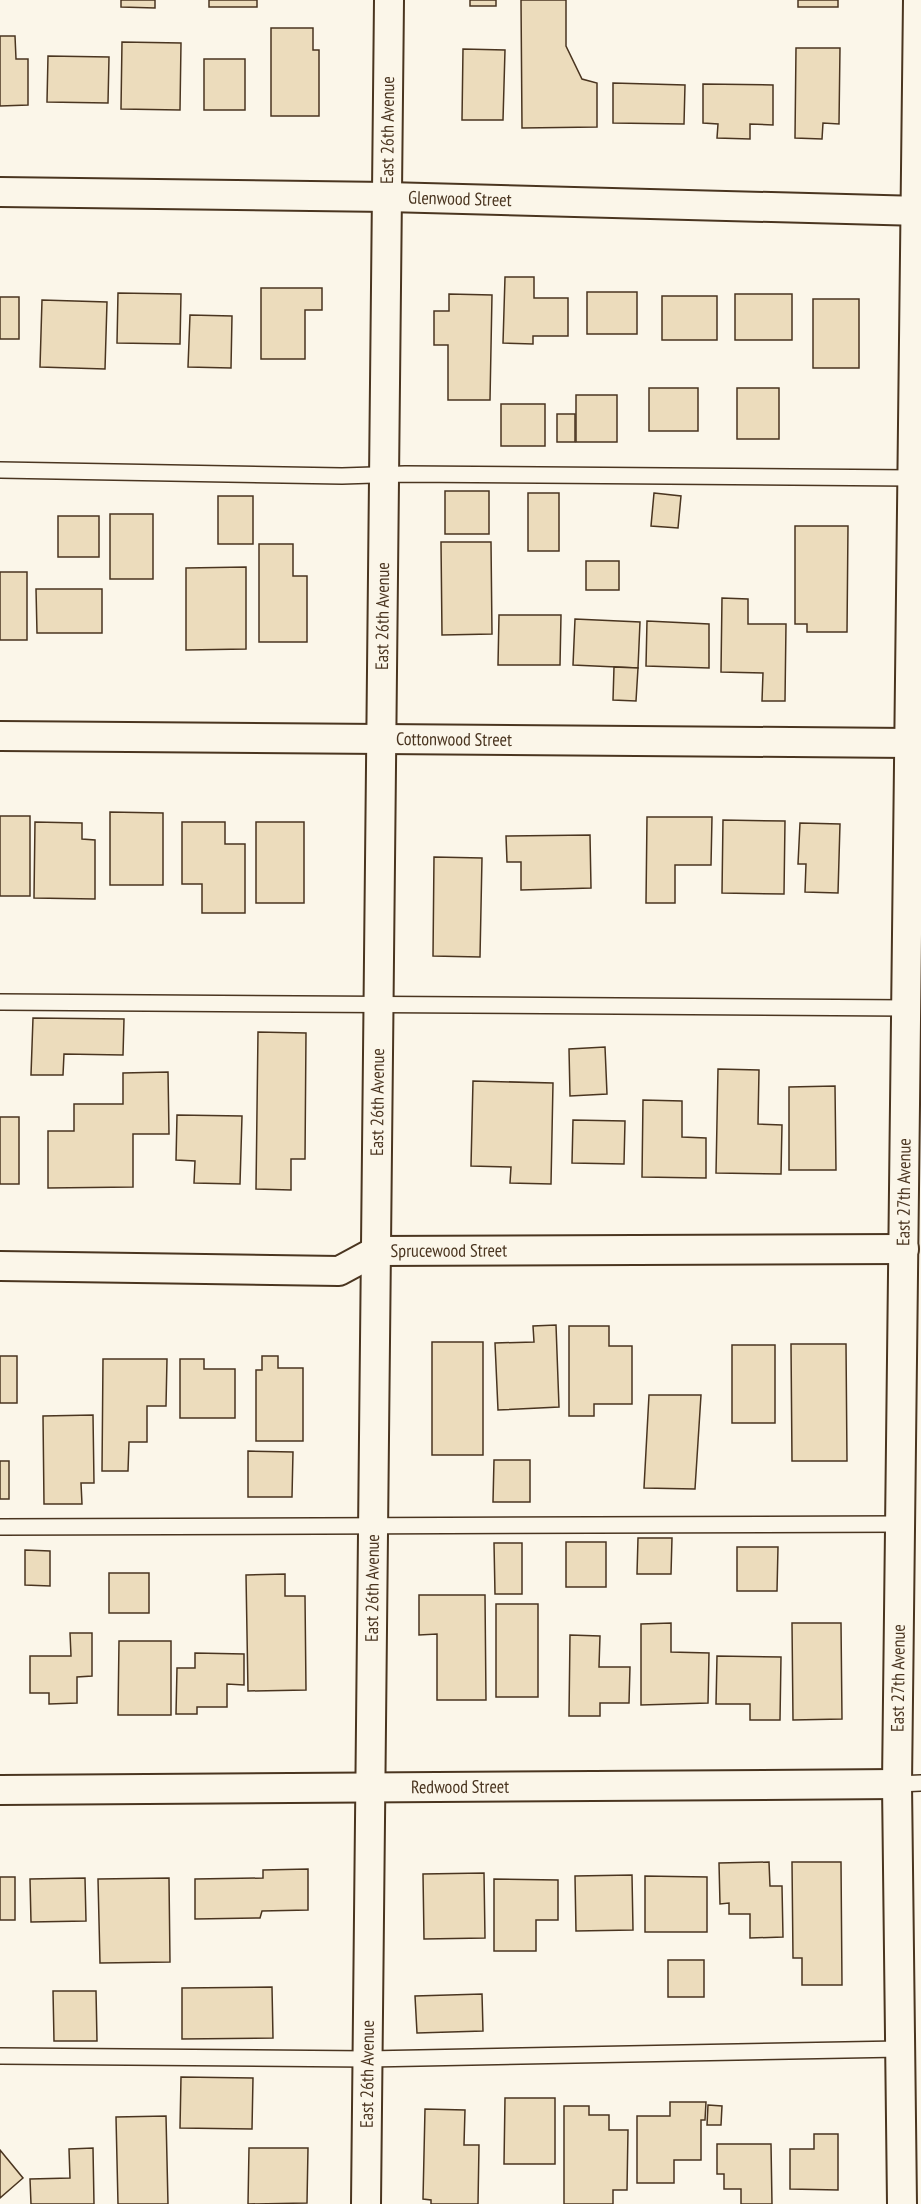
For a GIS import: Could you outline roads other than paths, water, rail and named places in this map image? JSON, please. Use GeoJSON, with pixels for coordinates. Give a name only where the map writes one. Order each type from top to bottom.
{"type":"FeatureCollection","features":[{"type":"Feature","properties":{"kind":"street","name":"East 26th Avenue"},"geometry":{"type":"LineString","coordinates":[[366,2204],[389,0]]}},
{"type":"Feature","properties":{"kind":"street","name":"East 27th Avenue"},"geometry":{"type":"LineString","coordinates":[[902,2204],[900,2049],[909,1784],[901,1524],[912,478],[918,211],[918,0]]}},
{"type":"Feature","properties":{"kind":"street","name":"Glenwood Street"},"geometry":{"type":"LineString","coordinates":[[0,192],[387,197],[918,211]]}},
{"type":"Feature","properties":{"kind":"street","name":"Cottonwood Street"},"geometry":{"type":"LineString","coordinates":[[0,736],[909,743]]}},
{"type":"Feature","properties":{"kind":"street","name":"Sprucewood Street"},"geometry":{"type":"LineString","coordinates":[[0,1266],[339,1271],[376,1251],[904,1249]]}},
{"type":"Feature","properties":{"kind":"street","name":"Redwood Street"},"geometry":{"type":"LineString","coordinates":[[0,1790],[909,1784]]}},
{"type":"Feature","properties":{"kind":"lane"},"geometry":{"type":"LineString","coordinates":[[0,470],[342,476],[912,478]]}},
{"type":"Feature","properties":{"kind":"lane"},"geometry":{"type":"LineString","coordinates":[[0,1002],[906,1008]]}},
{"type":"Feature","properties":{"kind":"lane"},"geometry":{"type":"LineString","coordinates":[[0,1527],[901,1524]]}},
{"type":"Feature","properties":{"kind":"lane"},"geometry":{"type":"LineString","coordinates":[[0,2056],[368,2058],[900,2049]]}}]}
